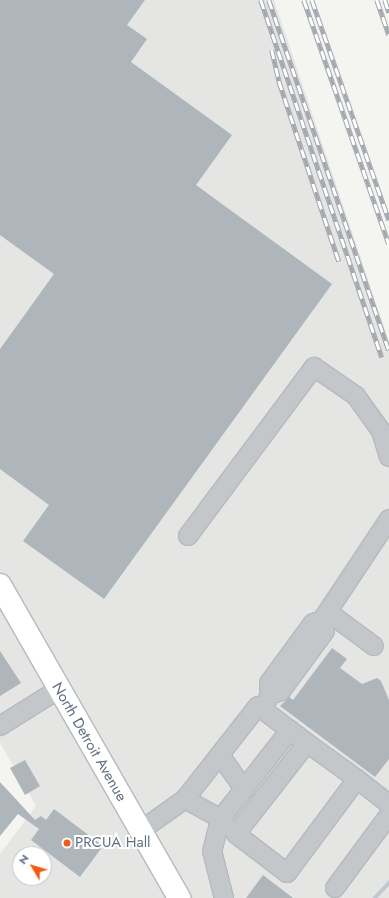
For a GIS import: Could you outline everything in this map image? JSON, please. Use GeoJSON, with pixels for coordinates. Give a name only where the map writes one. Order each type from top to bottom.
{"type":"FeatureCollection","features":[{"type":"Feature","properties":{"kind":"main road","name":"North Detroit Avenue"},"geometry":{"type":"LineString","coordinates":[[0,585],[179,898]]}},
{"type":"Feature","properties":{"kind":"street"},"geometry":{"type":"LineString","coordinates":[[188,536],[314,367],[356,396],[380,431],[389,457]]}},
{"type":"Feature","properties":{"kind":"street"},"geometry":{"type":"LineString","coordinates":[[140,831],[185,799],[258,706],[281,691],[326,631],[325,616],[389,519]]}},
{"type":"Feature","properties":{"kind":"street"},"geometry":{"type":"LineString","coordinates":[[325,616],[374,646]]}},
{"type":"Feature","properties":{"kind":"street"},"geometry":{"type":"LineString","coordinates":[[0,726],[59,689]]}},
{"type":"Feature","properties":{"kind":"street"},"geometry":{"type":"LineString","coordinates":[[266,702],[290,730],[389,804]]}},
{"type":"Feature","properties":{"kind":"street"},"geometry":{"type":"LineString","coordinates":[[224,898],[212,851],[220,820],[290,730]]}},
{"type":"Feature","properties":{"kind":"street"},"geometry":{"type":"LineString","coordinates":[[236,834],[307,743]]}},
{"type":"Feature","properties":{"kind":"street"},"geometry":{"type":"LineString","coordinates":[[220,755],[244,789]]}},
{"type":"Feature","properties":{"kind":"street"},"geometry":{"type":"LineString","coordinates":[[185,799],[220,820],[236,834],[288,873],[356,779]]}},
{"type":"Feature","properties":{"kind":"street"},"geometry":{"type":"LineString","coordinates":[[335,888],[389,815]]}},
{"type":"Feature","properties":{"kind":"shaded area"},"geometry":{"type":"Polygon","coordinates":[[[0,0],[274,0],[389,342],[389,898],[0,898],[0,854],[36,806],[0,743],[0,0]]]}},
{"type":"Feature","properties":{"kind":"building"},"geometry":{"type":"Polygon","coordinates":[[[0,0],[145,0],[127,25],[147,39],[131,62],[232,135],[196,185],[332,284],[104,599],[23,541],[49,505],[0,469],[0,349],[54,274],[0,235],[0,0]]]}},
{"type":"Feature","properties":{"kind":"building"},"geometry":{"type":"Polygon","coordinates":[[[332,648],[347,659],[340,668],[362,684],[377,678],[381,681],[389,700],[389,759],[375,777],[280,706],[289,697],[293,700],[332,648]]]}},
{"type":"Feature","properties":{"kind":"building"},"geometry":{"type":"Polygon","coordinates":[[[0,651],[21,683],[0,696],[0,651]]]}},
{"type":"Feature","properties":{"kind":"building"},"geometry":{"type":"Polygon","coordinates":[[[25,760],[40,786],[25,795],[10,768],[25,760]]]}},
{"type":"Feature","properties":{"kind":"building","name":"PRCUA Hall"},"geometry":{"type":"Polygon","coordinates":[[[0,782],[35,820],[41,816],[46,820],[54,809],[103,846],[80,877],[52,856],[52,846],[39,846],[31,840],[39,829],[18,814],[0,836],[0,782]]]}},
{"type":"Feature","properties":{"kind":"building"},"geometry":{"type":"Polygon","coordinates":[[[263,875],[293,898],[246,898],[263,875]]]}},
{"type":"Feature","properties":{"kind":"waterway"},"geometry":{"type":"LineString","coordinates":[[375,898],[389,883]]}},
{"type":"Feature","properties":{"kind":"railway"},"geometry":{"type":"LineString","coordinates":[[261,0],[382,357]]}},
{"type":"Feature","properties":{"kind":"railway"},"geometry":{"type":"LineString","coordinates":[[269,0],[389,350]]}},
{"type":"Feature","properties":{"kind":"railway"},"geometry":{"type":"LineString","coordinates":[[304,0],[389,244]]}},
{"type":"Feature","properties":{"kind":"railway"},"geometry":{"type":"LineString","coordinates":[[312,0],[389,220]]}},
{"type":"Feature","properties":{"kind":"railway"},"geometry":{"type":"LineString","coordinates":[[377,0],[389,35]]}},
{"type":"Feature","properties":{"kind":"railway"},"geometry":{"type":"LineString","coordinates":[[385,0],[389,12]]}},
{"type":"Feature","properties":{"kind":"railway"},"geometry":{"type":"LineString","coordinates":[[272,50],[279,81],[339,261]]}},
{"type":"Feature","properties":{"kind":"place","name":"PRCUA Hall"},"geometry":{"type":"Point","coordinates":[67,843]}}]}
